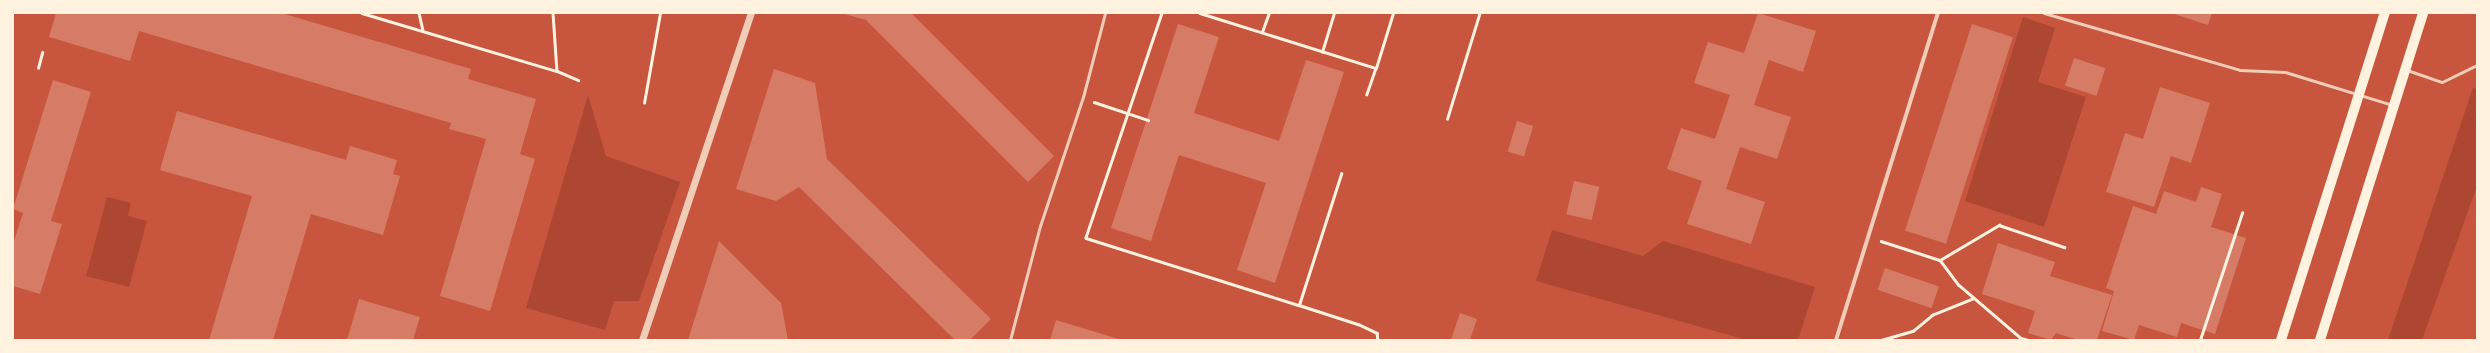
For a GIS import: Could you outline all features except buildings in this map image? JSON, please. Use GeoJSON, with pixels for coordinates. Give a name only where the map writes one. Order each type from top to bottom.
{"type":"FeatureCollection","features":[{"type":"Feature","properties":{"kind":"main road"},"geometry":{"type":"LineString","coordinates":[[2281,340],[2385,13]]}},
{"type":"Feature","properties":{"kind":"main road"},"geometry":{"type":"LineString","coordinates":[[2320,340],[2424,13]]}},
{"type":"Feature","properties":{"kind":"street"},"geometry":{"type":"LineString","coordinates":[[642,340],[751,13]]}},
{"type":"Feature","properties":{"kind":"street"},"geometry":{"type":"LineString","coordinates":[[1836,340],[1867,236],[1938,13]]}},
{"type":"Feature","properties":{"kind":"lane"},"geometry":{"type":"LineString","coordinates":[[1010,340],[1040,226],[1083,97],[1105,13]]}},
{"type":"Feature","properties":{"kind":"lane"},"geometry":{"type":"LineString","coordinates":[[2044,13],[2240,70],[2285,72],[2360,94],[2394,106]]}},
{"type":"Feature","properties":{"kind":"lane"},"geometry":{"type":"LineString","coordinates":[[2406,69],[2442,82],[2477,65]]}},
{"type":"Feature","properties":{"kind":"path"},"geometry":{"type":"LineString","coordinates":[[362,13],[557,71],[578,80]]}},
{"type":"Feature","properties":{"kind":"path"},"geometry":{"type":"LineString","coordinates":[[419,13],[423,31]]}},
{"type":"Feature","properties":{"kind":"path"},"geometry":{"type":"LineString","coordinates":[[553,13],[557,71]]}},
{"type":"Feature","properties":{"kind":"path"},"geometry":{"type":"LineString","coordinates":[[644,103],[660,13]]}},
{"type":"Feature","properties":{"kind":"path"},"geometry":{"type":"LineString","coordinates":[[1162,13],[1086,238],[1358,324],[1377,333],[1378,340]]}},
{"type":"Feature","properties":{"kind":"path"},"geometry":{"type":"LineString","coordinates":[[1202,13],[1376,68]]}},
{"type":"Feature","properties":{"kind":"path"},"geometry":{"type":"LineString","coordinates":[[1262,32],[1269,13]]}},
{"type":"Feature","properties":{"kind":"path"},"geometry":{"type":"LineString","coordinates":[[1322,52],[1334,13]]}},
{"type":"Feature","properties":{"kind":"path"},"geometry":{"type":"LineString","coordinates":[[1366,94],[1376,68],[1393,13]]}},
{"type":"Feature","properties":{"kind":"path"},"geometry":{"type":"LineString","coordinates":[[1447,119],[1479,14],[1472,13]]}},
{"type":"Feature","properties":{"kind":"path"},"geometry":{"type":"LineString","coordinates":[[38,68],[42,53]]}},
{"type":"Feature","properties":{"kind":"path"},"geometry":{"type":"LineString","coordinates":[[1083,97],[1148,120]]}},
{"type":"Feature","properties":{"kind":"path"},"geometry":{"type":"LineString","coordinates":[[1299,305],[1341,174]]}},
{"type":"Feature","properties":{"kind":"path"},"geometry":{"type":"LineString","coordinates":[[2200,340],[2242,213]]}},
{"type":"Feature","properties":{"kind":"path"},"geometry":{"type":"LineString","coordinates":[[1940,260],[1999,225],[2064,247]]}},
{"type":"Feature","properties":{"kind":"path"},"geometry":{"type":"LineString","coordinates":[[1867,236],[1940,260],[1959,285],[2021,339],[2028,340]]}},
{"type":"Feature","properties":{"kind":"path"},"geometry":{"type":"LineString","coordinates":[[1881,340],[1914,330],[1932,315],[1974,298]]}},
{"type":"Feature","properties":{"kind":"shaded area"},"geometry":{"type":"Polygon","coordinates":[[[2023,17],[2055,28],[2038,82],[2086,97],[2044,227],[1965,201],[2023,17]]]}},
{"type":"Feature","properties":{"kind":"shaded area"},"geometry":{"type":"Polygon","coordinates":[[[2473,88],[2477,89],[2477,186],[2422,340],[2388,340],[2473,88]]]}},
{"type":"Feature","properties":{"kind":"shaded area"},"geometry":{"type":"Polygon","coordinates":[[[588,95],[606,156],[680,182],[639,301],[614,301],[605,330],[526,308],[588,95]]]}},
{"type":"Feature","properties":{"kind":"shaded area"},"geometry":{"type":"Polygon","coordinates":[[[107,197],[131,203],[128,216],[147,221],[129,287],[86,276],[107,197]]]}},
{"type":"Feature","properties":{"kind":"shaded area"},"geometry":{"type":"Polygon","coordinates":[[[1552,230],[1643,256],[1663,241],[1815,287],[1798,340],[1747,340],[1536,281],[1552,230]]]}}]}
